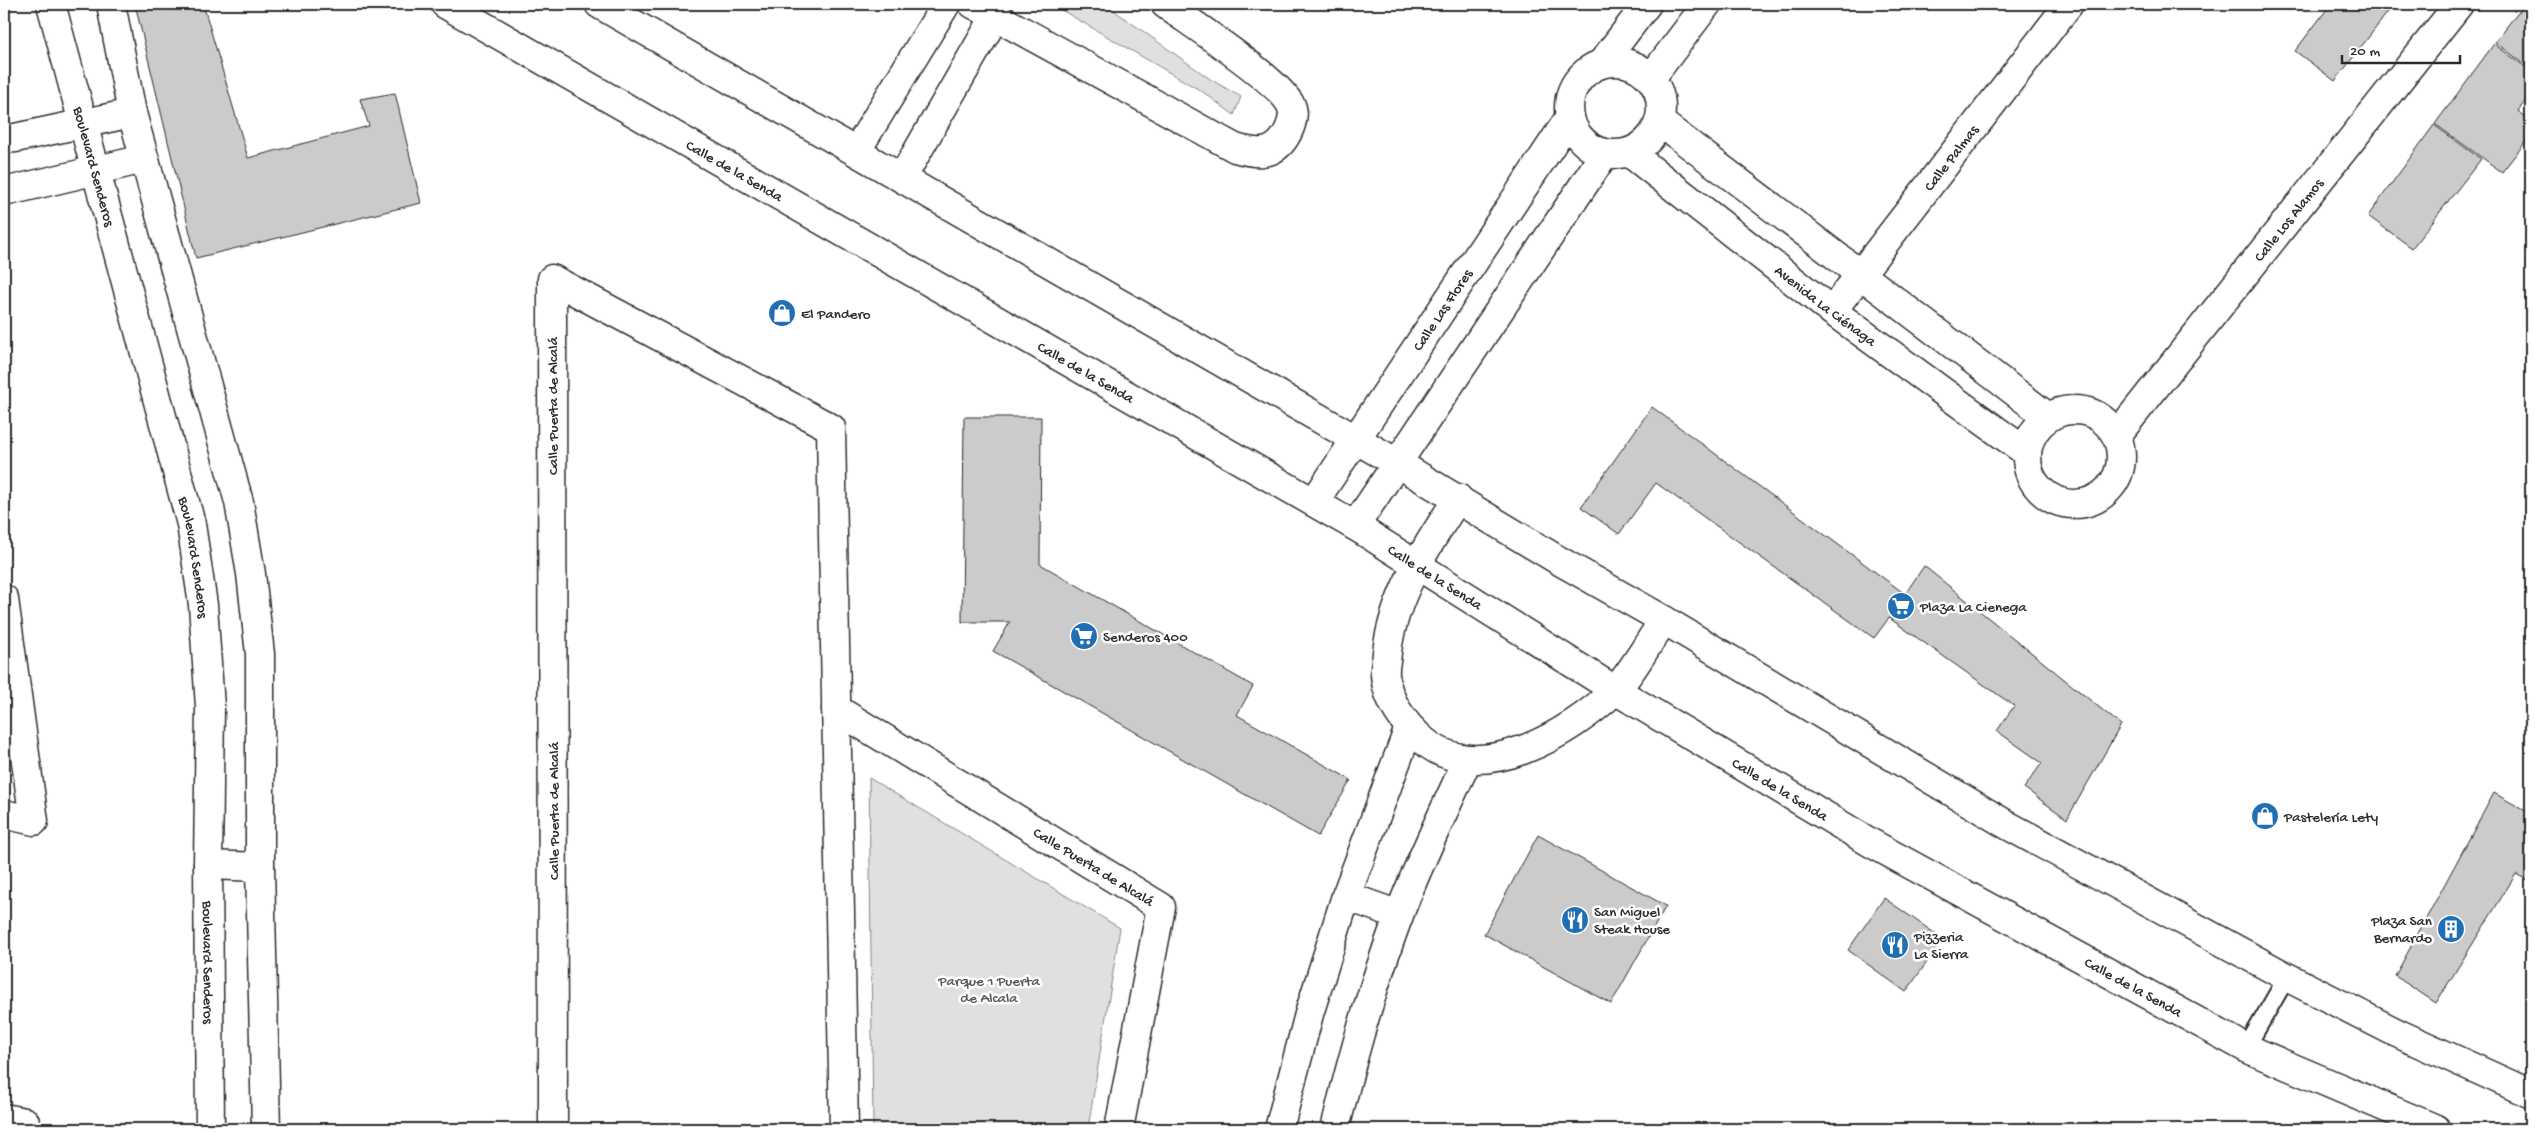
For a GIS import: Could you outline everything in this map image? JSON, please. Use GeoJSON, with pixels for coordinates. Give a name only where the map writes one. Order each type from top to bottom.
{"type":"FeatureCollection","features":[{"type":"Feature","properties":{"kind":"street","name":"Boulevard Senderos"},"geometry":{"type":"LineString","coordinates":[[50,4],[192,533],[204,605],[210,707],[208,865],[210,1129]]}},
{"type":"Feature","properties":{"kind":"street"},"geometry":{"type":"LineString","coordinates":[[111,4],[132,112],[144,159],[239,502],[251,574],[260,654],[260,867],[266,1129]]}},
{"type":"Feature","properties":{"kind":"street","name":"Calle de la Senda"},"geometry":{"type":"LineString","coordinates":[[445,4],[1355,526],[1615,690],[1871,843],[2246,1048],[2436,1129]]}},
{"type":"Feature","properties":{"kind":"street"},"geometry":{"type":"LineString","coordinates":[[599,4],[649,35],[857,150],[902,178],[1458,498],[1558,560],[1664,620],[2009,826],[2287,977],[2431,1049],[2531,1094]]}},
{"type":"Feature","properties":{"kind":"street"},"geometry":{"type":"LineString","coordinates":[[857,150],[946,4]]}},
{"type":"Feature","properties":{"kind":"street"},"geometry":{"type":"LineString","coordinates":[[902,178],[984,10],[1235,148],[1257,154],[1278,146],[1290,130],[1292,108],[1278,87],[1165,4]]}},
{"type":"Feature","properties":{"kind":"street"},"geometry":{"type":"LineString","coordinates":[[1602,63],[1647,4]]}},
{"type":"Feature","properties":{"kind":"street"},"geometry":{"type":"LineString","coordinates":[[1651,78],[1707,4]]}},
{"type":"Feature","properties":{"kind":"street","name":"Calle Palmas"},"geometry":{"type":"LineString","coordinates":[[1832,310],[2069,4]]}},
{"type":"Feature","properties":{"kind":"street","name":"Calle Los Alamos"},"geometry":{"type":"LineString","coordinates":[[2117,435],[2459,4]]}},
{"type":"Feature","properties":{"kind":"street"},"geometry":{"type":"LineString","coordinates":[[1616,61],[1629,63],[1651,78],[1660,91],[1662,107],[1660,122],[1653,135],[1643,146],[1617,153],[1589,146],[1577,134],[1570,117],[1569,104],[1572,90],[1579,78],[1590,68],[1602,63],[1616,61]]}},
{"type":"Feature","properties":{"kind":"street"},"geometry":{"type":"LineString","coordinates":[[4,138],[16,138],[132,112]]}},
{"type":"Feature","properties":{"kind":"street","name":"Calle Las Flores"},"geometry":{"type":"LineString","coordinates":[[1314,502],[1570,117]]}},
{"type":"Feature","properties":{"kind":"street"},"geometry":{"type":"LineString","coordinates":[[1660,122],[2048,417]]}},
{"type":"Feature","properties":{"kind":"street"},"geometry":{"type":"LineString","coordinates":[[1355,526],[1397,463],[1617,153]]}},
{"type":"Feature","properties":{"kind":"street","name":"Avenida La Ciénaga"},"geometry":{"type":"LineString","coordinates":[[1617,153],[2026,452]]}},
{"type":"Feature","properties":{"kind":"street"},"geometry":{"type":"LineString","coordinates":[[4,192],[144,159]]}},
{"type":"Feature","properties":{"kind":"street","name":"Calle Puerta de Alcalá"},"geometry":{"type":"LineString","coordinates":[[553,1129],[552,279],[831,428],[844,1129]]}},
{"type":"Feature","properties":{"kind":"street"},"geometry":{"type":"LineString","coordinates":[[2066,410],[2086,411],[2104,419],[2117,435],[2122,452],[2121,470],[2113,486],[2099,498],[2082,504],[2065,505],[2048,498],[2035,486],[2027,470],[2026,452],[2035,433],[2048,417],[2066,410]]}},
{"type":"Feature","properties":{"kind":"street"},"geometry":{"type":"LineString","coordinates":[[1458,498],[1416,563],[1390,628],[1385,674],[1390,696],[1409,728],[1433,749],[1468,759],[1513,754],[1550,739],[1577,723],[1615,690],[1664,620]]}},
{"type":"Feature","properties":{"kind":"street"},"geometry":{"type":"LineString","coordinates":[[4,599],[34,821],[4,814]]}},
{"type":"Feature","properties":{"kind":"street","name":"Calle Puerta de Alcalá"},"geometry":{"type":"LineString","coordinates":[[836,708],[1161,907],[1119,1129]]}},
{"type":"Feature","properties":{"kind":"street"},"geometry":{"type":"LineString","coordinates":[[1279,1129],[1309,1014],[1346,896],[1409,728]]}},
{"type":"Feature","properties":{"kind":"street"},"geometry":{"type":"LineString","coordinates":[[1335,1129],[1352,1058],[1399,915],[1432,836],[1468,759]]}},
{"type":"Feature","properties":{"kind":"street"},"geometry":{"type":"LineString","coordinates":[[208,865],[260,867]]}},
{"type":"Feature","properties":{"kind":"street"},"geometry":{"type":"LineString","coordinates":[[1346,896],[1399,915]]}},
{"type":"Feature","properties":{"kind":"lane"},"geometry":{"type":"LineString","coordinates":[[2246,1048],[2287,977]]}},
{"type":"Feature","properties":{"kind":"green space"},"geometry":{"type":"Polygon","coordinates":[[[1051,4],[1105,4],[1210,79],[1241,97],[1234,115],[1203,92],[1051,4]]]}},
{"type":"Feature","properties":{"kind":"green space","name":"Parque 1 Puerta de Alcala"},"geometry":{"type":"Polygon","coordinates":[[[869,778],[1120,928],[1088,1129],[873,1129],[869,778]]]}},
{"type":"Feature","properties":{"kind":"building"},"geometry":{"type":"Polygon","coordinates":[[[135,4],[203,4],[248,158],[369,126],[360,99],[395,93],[421,203],[196,258],[135,4]]]}},
{"type":"Feature","properties":{"kind":"building"},"geometry":{"type":"Polygon","coordinates":[[[2331,4],[2394,4],[2335,81],[2295,51],[2331,4]]]}},
{"type":"Feature","properties":{"kind":"building"},"geometry":{"type":"Polygon","coordinates":[[[2524,4],[2531,4],[2531,69],[2495,42],[2524,4]]]}},
{"type":"Feature","properties":{"kind":"building"},"geometry":{"type":"Polygon","coordinates":[[[2494,44],[2531,71],[2531,94],[2518,111],[2531,121],[2531,135],[2502,172],[2435,124],[2494,44]]]}},
{"type":"Feature","properties":{"kind":"building"},"geometry":{"type":"Polygon","coordinates":[[[2434,125],[2481,159],[2412,248],[2368,216],[2434,125]]]}},
{"type":"Feature","properties":{"kind":"building","name":"Plaza La Cienega"},"geometry":{"type":"Polygon","coordinates":[[[1652,407],[1905,594],[1924,566],[2121,725],[2067,819],[2024,788],[2042,763],[1997,731],[2014,706],[1889,618],[1874,638],[1656,483],[1619,534],[1581,507],[1652,407]]]}},
{"type":"Feature","properties":{"kind":"building","name":"Senderos 400"},"geometry":{"type":"Polygon","coordinates":[[[964,417],[1041,417],[1040,564],[1253,686],[1237,715],[1351,780],[1318,836],[993,651],[1010,622],[962,622],[964,417]]]}},
{"type":"Feature","properties":{"kind":"building","name":"Plaza San Bernardo"},"geometry":{"type":"Polygon","coordinates":[[[2494,793],[2531,814],[2531,882],[2516,874],[2436,1003],[2395,976],[2494,793]]]}},
{"type":"Feature","properties":{"kind":"building","name":"San Miguel Steak House"},"geometry":{"type":"Polygon","coordinates":[[[1538,835],[1666,906],[1611,1004],[1484,934],[1538,835]]]}},
{"type":"Feature","properties":{"kind":"building","name":"Pizzeria La Sierra"},"geometry":{"type":"Polygon","coordinates":[[[1884,898],[1943,939],[1906,992],[1848,950],[1884,898]]]}},
{"type":"Feature","properties":{"kind":"place","name":"El Pandero"},"geometry":{"type":"Point","coordinates":[782,313]}},
{"type":"Feature","properties":{"kind":"place","name":"Plaza La Cienega"},"geometry":{"type":"Point","coordinates":[1901,606]}},
{"type":"Feature","properties":{"kind":"place","name":"Senderos 400"},"geometry":{"type":"Point","coordinates":[1084,636]}},
{"type":"Feature","properties":{"kind":"place","name":"Pastelería Lety"},"geometry":{"type":"Point","coordinates":[2265,816]}},
{"type":"Feature","properties":{"kind":"place","name":"San Miguel Steak House"},"geometry":{"type":"Point","coordinates":[1575,920]}},
{"type":"Feature","properties":{"kind":"place","name":"Plaza San Bernardo"},"geometry":{"type":"Point","coordinates":[2451,929]}},
{"type":"Feature","properties":{"kind":"place","name":"Pizzeria La Sierra"},"geometry":{"type":"Point","coordinates":[1895,945]}}]}
